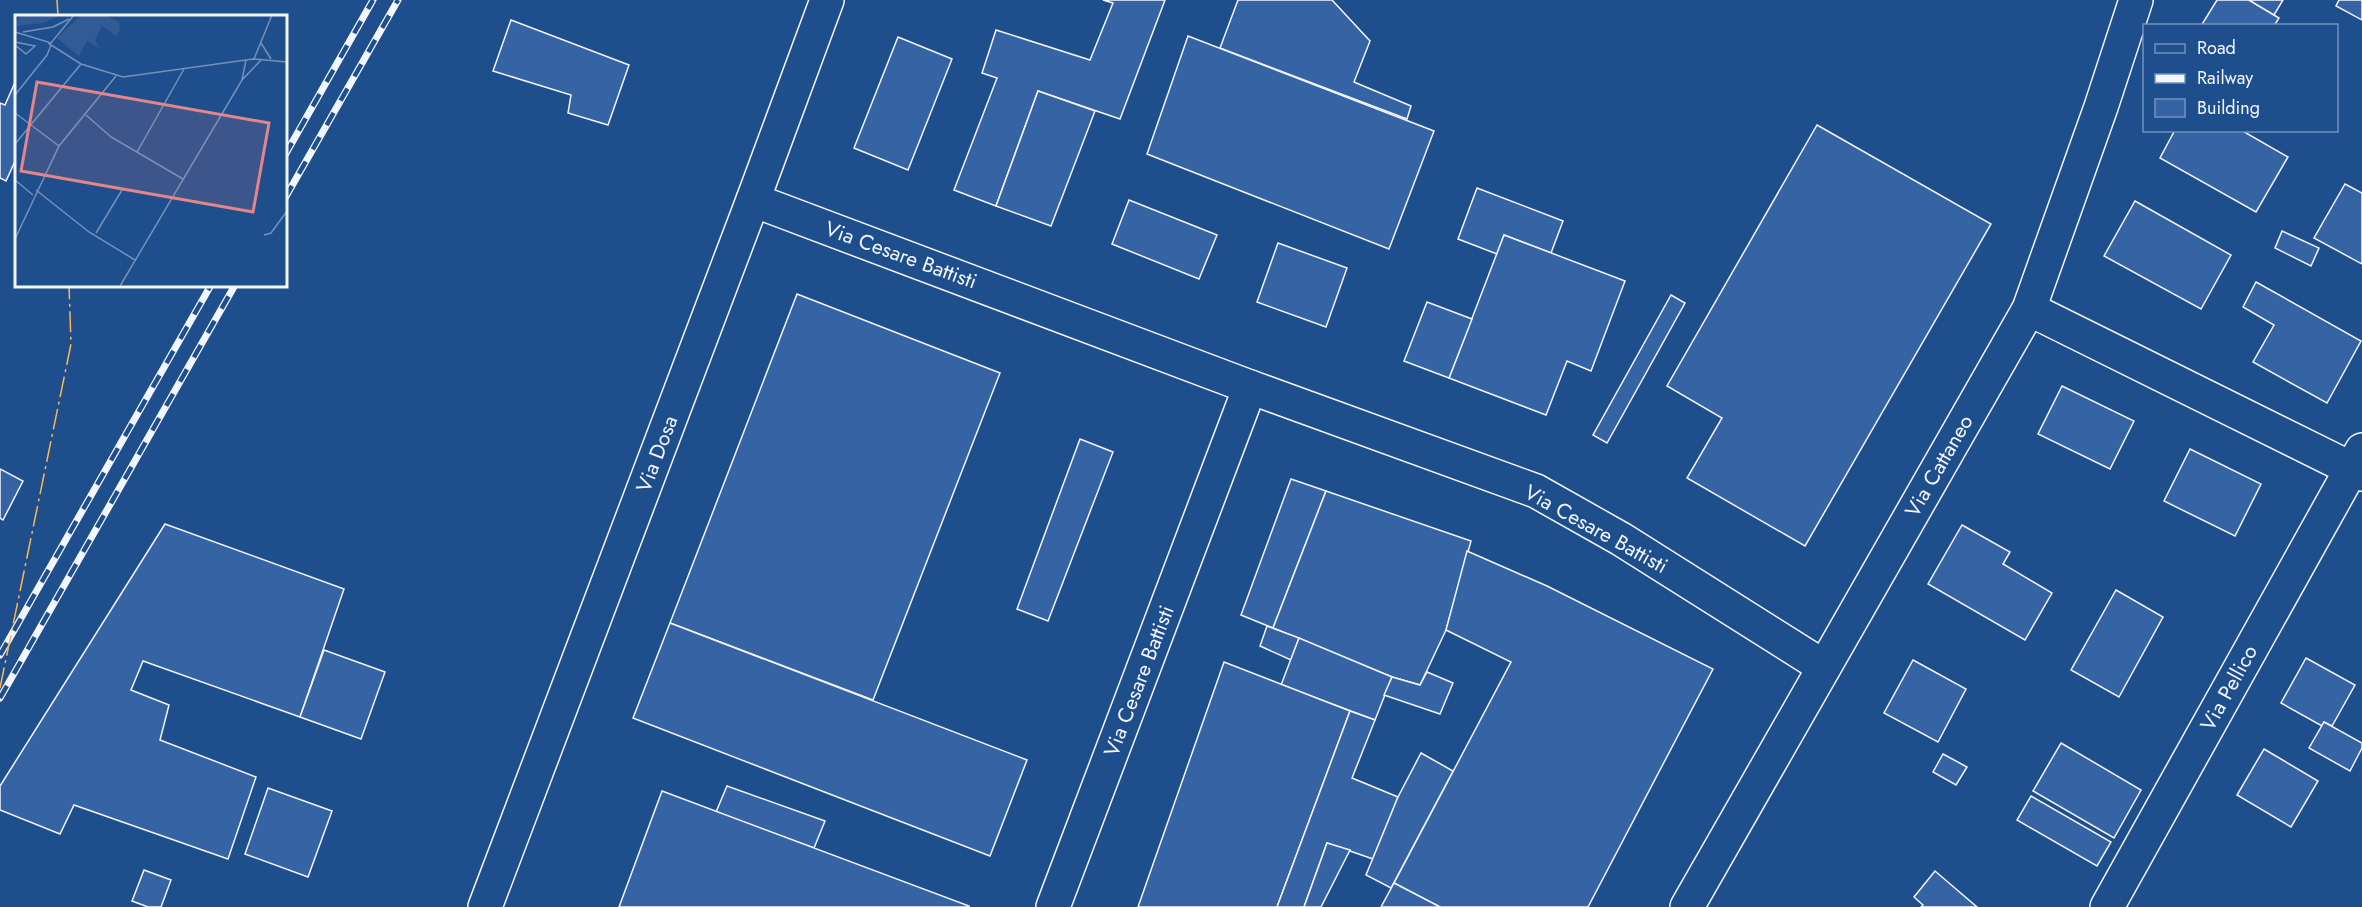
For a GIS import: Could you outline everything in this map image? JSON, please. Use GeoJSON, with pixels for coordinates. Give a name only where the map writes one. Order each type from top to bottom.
{"type":"FeatureCollection","features":[{"type":"Feature","properties":{"kind":"street","name":"Via Dosa"},"geometry":{"type":"LineString","coordinates":[[485,907],[827,0]]}},
{"type":"Feature","properties":{"kind":"street","name":"Via Cattaneo"},"geometry":{"type":"LineString","coordinates":[[1687,907],[2029,309],[2102,107],[2136,0]]}},
{"type":"Feature","properties":{"kind":"street","name":"Via Cesare Battisti"},"geometry":{"type":"LineString","coordinates":[[753,200],[1250,387],[1536,491],[1621,539],[1824,667]]}},
{"type":"Feature","properties":{"kind":"street","name":"Via Pellico"},"geometry":{"type":"LineString","coordinates":[[2029,309],[2358,464],[2107,907]]}},
{"type":"Feature","properties":{"kind":"street","name":"Via Cesare Battisti"},"geometry":{"type":"LineString","coordinates":[[1053,907],[1250,387]]}},
{"type":"Feature","properties":{"kind":"building"},"geometry":{"type":"Polygon","coordinates":[[[1103,0],[1165,0],[1120,119],[1038,91],[996,206],[954,190],[997,78],[982,73],[996,30],[1090,60],[1113,3],[1103,0]]]}},
{"type":"Feature","properties":{"kind":"building"},"geometry":{"type":"Polygon","coordinates":[[[1238,0],[1332,0],[1370,41],[1354,82],[1411,106],[1407,119],[1220,48],[1238,0]]]}},
{"type":"Feature","properties":{"kind":"building"},"geometry":{"type":"Polygon","coordinates":[[[2217,0],[2249,0],[2279,18],[2275,24],[2202,24],[2217,0]]]}},
{"type":"Feature","properties":{"kind":"building"},"geometry":{"type":"Polygon","coordinates":[[[2249,0],[2283,0],[2274,15],[2249,0]]]}},
{"type":"Feature","properties":{"kind":"building"},"geometry":{"type":"Polygon","coordinates":[[[2339,0],[2362,0],[2362,20],[2336,6],[2339,0]]]}},
{"type":"Feature","properties":{"kind":"building"},"geometry":{"type":"Polygon","coordinates":[[[511,20],[629,65],[608,125],[568,113],[571,95],[493,71],[511,20]]]}},
{"type":"Feature","properties":{"kind":"building"},"geometry":{"type":"Polygon","coordinates":[[[1188,36],[1434,131],[1389,249],[1147,154],[1188,36]]]}},
{"type":"Feature","properties":{"kind":"building"},"geometry":{"type":"Polygon","coordinates":[[[898,37],[952,59],[908,170],[854,148],[898,37]]]}},
{"type":"Feature","properties":{"kind":"building"},"geometry":{"type":"Polygon","coordinates":[[[15,82],[15,161],[6,181],[0,178],[0,103],[5,105],[15,82]]]}},
{"type":"Feature","properties":{"kind":"building"},"geometry":{"type":"Polygon","coordinates":[[[1038,91],[1095,111],[1051,226],[996,206],[1038,91]]]}},
{"type":"Feature","properties":{"kind":"building"},"geometry":{"type":"Polygon","coordinates":[[[1817,125],[1991,224],[1805,546],[1687,478],[1722,418],[1667,386],[1817,125]]]}},
{"type":"Feature","properties":{"kind":"building"},"geometry":{"type":"Polygon","coordinates":[[[2174,132],[2244,132],[2288,157],[2256,212],[2160,158],[2174,132]]]}},
{"type":"Feature","properties":{"kind":"building"},"geometry":{"type":"Polygon","coordinates":[[[2345,184],[2362,193],[2362,264],[2314,238],[2345,184]]]}},
{"type":"Feature","properties":{"kind":"building"},"geometry":{"type":"Polygon","coordinates":[[[1477,188],[1563,221],[1551,253],[1504,235],[1497,254],[1458,239],[1477,188]]]}},
{"type":"Feature","properties":{"kind":"building"},"geometry":{"type":"Polygon","coordinates":[[[1129,200],[1217,235],[1199,279],[1112,244],[1129,200]]]}},
{"type":"Feature","properties":{"kind":"building"},"geometry":{"type":"Polygon","coordinates":[[[2135,201],[2231,255],[2201,309],[2104,256],[2135,201]]]}},
{"type":"Feature","properties":{"kind":"building"},"geometry":{"type":"Polygon","coordinates":[[[2282,231],[2319,248],[2311,266],[2275,248],[2282,231]]]}},
{"type":"Feature","properties":{"kind":"building"},"geometry":{"type":"Polygon","coordinates":[[[1504,235],[1625,281],[1591,371],[1567,361],[1546,415],[1449,378],[1504,235]]]}},
{"type":"Feature","properties":{"kind":"building"},"geometry":{"type":"Polygon","coordinates":[[[1278,243],[1347,268],[1326,327],[1257,302],[1278,243]]]}},
{"type":"Feature","properties":{"kind":"building"},"geometry":{"type":"Polygon","coordinates":[[[2256,282],[2361,341],[2327,403],[2253,362],[2274,325],[2243,307],[2256,282]]]}},
{"type":"Feature","properties":{"kind":"building"},"geometry":{"type":"Polygon","coordinates":[[[797,294],[1000,373],[873,700],[670,623],[797,294]]]}},
{"type":"Feature","properties":{"kind":"building"},"geometry":{"type":"Polygon","coordinates":[[[1671,295],[1685,303],[1607,443],[1593,435],[1671,295]]]}},
{"type":"Feature","properties":{"kind":"building"},"geometry":{"type":"Polygon","coordinates":[[[1427,302],[1472,319],[1449,378],[1404,361],[1427,302]]]}},
{"type":"Feature","properties":{"kind":"building"},"geometry":{"type":"Polygon","coordinates":[[[2062,386],[2134,421],[2110,469],[2038,434],[2062,386]]]}},
{"type":"Feature","properties":{"kind":"building"},"geometry":{"type":"Polygon","coordinates":[[[1080,439],[1113,452],[1048,621],[1017,609],[1080,439]]]}},
{"type":"Feature","properties":{"kind":"building"},"geometry":{"type":"Polygon","coordinates":[[[2190,449],[2261,484],[2235,536],[2164,501],[2190,449]]]}},
{"type":"Feature","properties":{"kind":"building"},"geometry":{"type":"Polygon","coordinates":[[[0,469],[23,481],[3,520],[0,518],[0,469]]]}},
{"type":"Feature","properties":{"kind":"building"},"geometry":{"type":"Polygon","coordinates":[[[1291,479],[1326,491],[1273,628],[1241,615],[1291,479]]]}},
{"type":"Feature","properties":{"kind":"building"},"geometry":{"type":"Polygon","coordinates":[[[1326,491],[1471,541],[1446,630],[1420,685],[1392,677],[1273,628],[1326,491]]]}},
{"type":"Feature","properties":{"kind":"building"},"geometry":{"type":"Polygon","coordinates":[[[165,524],[344,589],[300,717],[143,661],[131,690],[169,705],[160,740],[256,777],[228,859],[74,805],[60,834],[0,810],[0,786],[165,524]]]}},
{"type":"Feature","properties":{"kind":"building"},"geometry":{"type":"Polygon","coordinates":[[[1962,525],[2010,552],[2003,564],[2052,593],[2025,640],[1928,584],[1962,525]]]}},
{"type":"Feature","properties":{"kind":"building"},"geometry":{"type":"Polygon","coordinates":[[[1467,551],[1547,586],[1713,669],[1588,907],[1440,907],[1394,883],[1511,662],[1446,630],[1467,551]]]}},
{"type":"Feature","properties":{"kind":"building"},"geometry":{"type":"Polygon","coordinates":[[[2116,590],[2163,617],[2119,697],[2071,670],[2116,590]]]}},
{"type":"Feature","properties":{"kind":"building"},"geometry":{"type":"Polygon","coordinates":[[[670,623],[1027,760],[990,856],[633,718],[670,623]]]}},
{"type":"Feature","properties":{"kind":"building"},"geometry":{"type":"Polygon","coordinates":[[[1267,626],[1299,638],[1291,660],[1260,646],[1267,626]]]}},
{"type":"Feature","properties":{"kind":"building"},"geometry":{"type":"Polygon","coordinates":[[[1299,638],[1392,677],[1375,720],[1281,685],[1299,638]]]}},
{"type":"Feature","properties":{"kind":"building"},"geometry":{"type":"Polygon","coordinates":[[[324,650],[385,672],[361,739],[300,717],[324,650]]]}},
{"type":"Feature","properties":{"kind":"building"},"geometry":{"type":"Polygon","coordinates":[[[2306,658],[2355,685],[2332,726],[2324,722],[2322,726],[2281,703],[2306,658]]]}},
{"type":"Feature","properties":{"kind":"building"},"geometry":{"type":"Polygon","coordinates":[[[1913,660],[1966,689],[1938,742],[1884,713],[1913,660]]]}},
{"type":"Feature","properties":{"kind":"building"},"geometry":{"type":"Polygon","coordinates":[[[1224,662],[1350,711],[1277,907],[1138,907],[1224,662]]]}},
{"type":"Feature","properties":{"kind":"building"},"geometry":{"type":"Polygon","coordinates":[[[1427,672],[1453,683],[1440,714],[1384,695],[1392,677],[1420,685],[1427,672]]]}},
{"type":"Feature","properties":{"kind":"building"},"geometry":{"type":"Polygon","coordinates":[[[1350,711],[1375,720],[1352,778],[1398,797],[1373,859],[1327,843],[1304,907],[1277,907],[1350,711]]]}},
{"type":"Feature","properties":{"kind":"building"},"geometry":{"type":"Polygon","coordinates":[[[2324,722],[2362,743],[2362,748],[2350,771],[2309,748],[2324,722]]]}},
{"type":"Feature","properties":{"kind":"building"},"geometry":{"type":"Polygon","coordinates":[[[2061,743],[2141,790],[2114,838],[2033,791],[2061,743]]]}},
{"type":"Feature","properties":{"kind":"building"},"geometry":{"type":"Polygon","coordinates":[[[2264,749],[2318,781],[2291,827],[2237,795],[2264,749]]]}},
{"type":"Feature","properties":{"kind":"building"},"geometry":{"type":"Polygon","coordinates":[[[1421,753],[1453,771],[1391,888],[1366,875],[1398,797],[1421,753]]]}},
{"type":"Feature","properties":{"kind":"building"},"geometry":{"type":"Polygon","coordinates":[[[1943,754],[1967,767],[1956,785],[1933,772],[1943,754]]]}},
{"type":"Feature","properties":{"kind":"building"},"geometry":{"type":"Polygon","coordinates":[[[727,786],[825,821],[814,848],[716,812],[727,786]]]}},
{"type":"Feature","properties":{"kind":"building"},"geometry":{"type":"Polygon","coordinates":[[[268,788],[332,811],[308,877],[245,854],[268,788]]]}},
{"type":"Feature","properties":{"kind":"building"},"geometry":{"type":"Polygon","coordinates":[[[662,791],[969,906],[969,907],[619,907],[662,791]]]}},
{"type":"Feature","properties":{"kind":"building"},"geometry":{"type":"Polygon","coordinates":[[[2031,796],[2111,842],[2097,866],[2017,820],[2031,796]]]}},
{"type":"Feature","properties":{"kind":"building"},"geometry":{"type":"Polygon","coordinates":[[[1327,843],[1350,850],[1321,907],[1304,907],[1327,843]]]}},
{"type":"Feature","properties":{"kind":"building"},"geometry":{"type":"Polygon","coordinates":[[[144,870],[171,880],[161,907],[148,907],[132,901],[144,870]]]}},
{"type":"Feature","properties":{"kind":"building"},"geometry":{"type":"Polygon","coordinates":[[[1935,871],[1977,907],[1921,907],[1923,905],[1914,897],[1935,871]]]}},
{"type":"Feature","properties":{"kind":"building"},"geometry":{"type":"Polygon","coordinates":[[[1394,883],[1440,907],[1381,907],[1394,883]]]}},
{"type":"Feature","properties":{"kind":"railway"},"geometry":{"type":"LineString","coordinates":[[286,153],[373,0]]}},
{"type":"Feature","properties":{"kind":"railway"},"geometry":{"type":"LineString","coordinates":[[286,196],[398,0]]}},
{"type":"Feature","properties":{"kind":"railway"},"geometry":{"type":"LineString","coordinates":[[0,655],[210,286]]}},
{"type":"Feature","properties":{"kind":"railway"},"geometry":{"type":"LineString","coordinates":[[0,698],[234,286]]}},
{"type":"Feature","properties":{"kind":"power"},"geometry":{"type":"LineString","coordinates":[[57,0],[58,15]]}},
{"type":"Feature","properties":{"kind":"power"},"geometry":{"type":"LineString","coordinates":[[0,688],[71,344],[69,286]]}}]}
